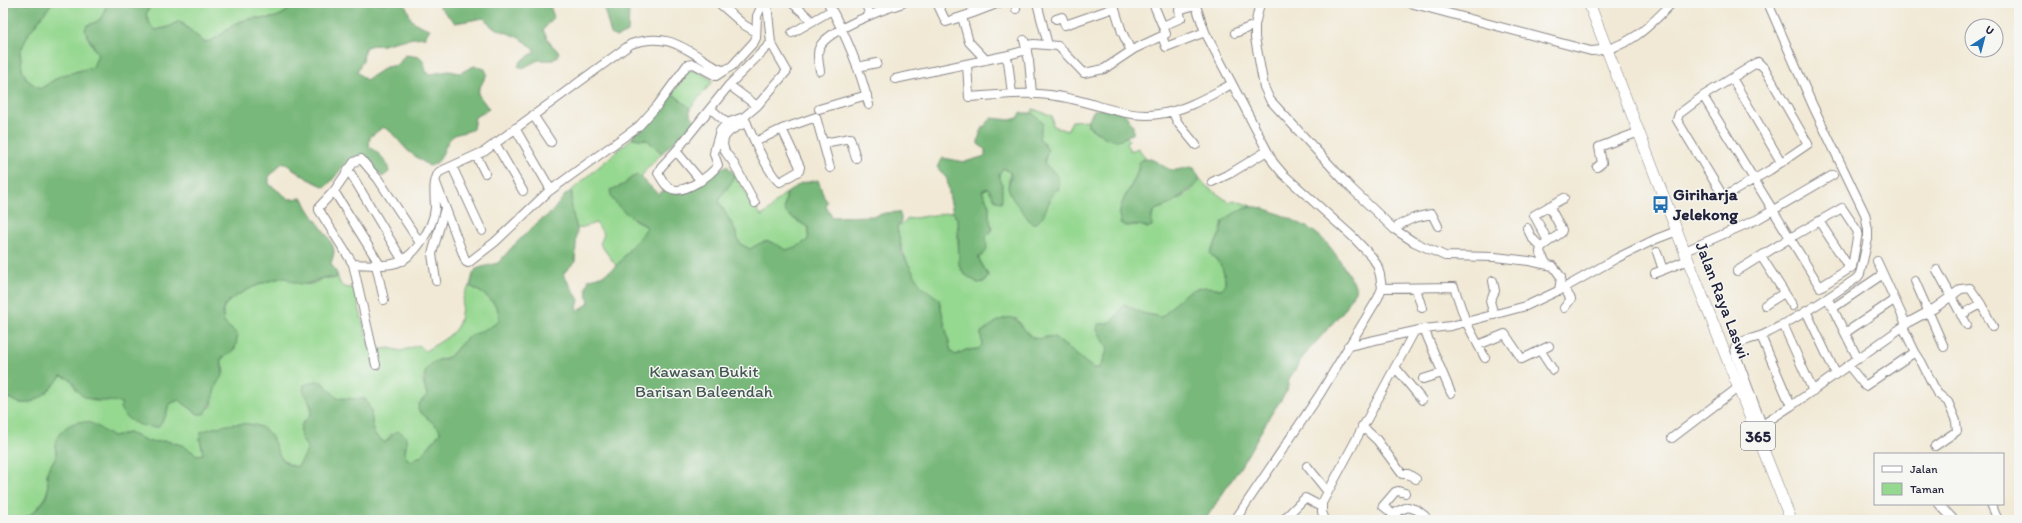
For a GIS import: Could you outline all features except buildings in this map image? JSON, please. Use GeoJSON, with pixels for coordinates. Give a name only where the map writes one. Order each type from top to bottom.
{"type":"FeatureCollection","features":[{"type":"Feature","properties":{"kind":"main road","name":"Jalan Raya Laswi"},"geometry":{"type":"LineString","coordinates":[[1590,3],[1677,232],[1739,388],[1757,422],[1791,520]]}},
{"type":"Feature","properties":{"kind":"street"},"geometry":{"type":"LineString","coordinates":[[719,3],[744,25],[756,32]]}},
{"type":"Feature","properties":{"kind":"street"},"geometry":{"type":"LineString","coordinates":[[435,182],[466,262],[468,263],[495,242],[551,190],[638,126],[657,106],[687,65],[694,64],[716,76],[732,66],[754,42],[757,16],[763,3]]}},
{"type":"Feature","properties":{"kind":"street"},"geometry":{"type":"LineString","coordinates":[[755,203],[733,161],[724,150],[723,144],[727,133],[745,120],[787,71],[771,43],[767,3]]}},
{"type":"Feature","properties":{"kind":"street"},"geometry":{"type":"LineString","coordinates":[[792,3],[808,17],[811,22]]}},
{"type":"Feature","properties":{"kind":"street"},"geometry":{"type":"LineString","coordinates":[[865,3],[870,14]]}},
{"type":"Feature","properties":{"kind":"street"},"geometry":{"type":"LineString","coordinates":[[820,70],[818,56],[820,46],[842,29],[870,14],[901,3]]}},
{"type":"Feature","properties":{"kind":"street"},"geometry":{"type":"LineString","coordinates":[[937,3],[946,22],[999,3]]}},
{"type":"Feature","properties":{"kind":"street"},"geometry":{"type":"LineString","coordinates":[[971,3],[973,13]]}},
{"type":"Feature","properties":{"kind":"street"},"geometry":{"type":"LineString","coordinates":[[1038,3],[1048,45]]}},
{"type":"Feature","properties":{"kind":"street"},"geometry":{"type":"LineString","coordinates":[[895,79],[1004,56],[1026,45],[1048,45],[1061,47],[1081,71],[1086,74],[1104,69],[1131,51],[1166,34],[1153,3]]}},
{"type":"Feature","properties":{"kind":"street"},"geometry":{"type":"LineString","coordinates":[[1260,3],[1255,25],[1255,38],[1264,87],[1270,100],[1351,188],[1394,229],[1414,242],[1445,256],[1495,257],[1546,263],[1553,266],[1561,277],[1562,289],[1571,299],[1564,308]]}},
{"type":"Feature","properties":{"kind":"street"},"geometry":{"type":"LineString","coordinates":[[1410,3],[1591,51],[1625,42],[1641,34],[1672,3]]}},
{"type":"Feature","properties":{"kind":"street"},"geometry":{"type":"LineString","coordinates":[[1768,3],[1816,113],[1865,214],[1868,239],[1860,274],[1857,278],[1828,298],[1783,324],[1761,336],[1740,343],[1735,351],[1757,422],[1791,406],[1905,326],[1961,289],[1970,288],[1981,304],[1993,327]]}},
{"type":"Feature","properties":{"kind":"street"},"geometry":{"type":"LineString","coordinates":[[1163,26],[1181,18],[1179,10],[1195,4],[1205,32],[1273,162],[1283,174],[1353,237],[1372,257],[1377,265],[1382,288],[1378,298],[1320,394],[1235,520]]}},
{"type":"Feature","properties":{"kind":"street"},"geometry":{"type":"LineString","coordinates":[[792,33],[811,22],[830,6],[842,29],[857,67],[869,105]]}},
{"type":"Feature","properties":{"kind":"street"},"geometry":{"type":"LineString","coordinates":[[1056,19],[1062,17],[1065,25],[1113,6],[1122,32],[1131,51]]}},
{"type":"Feature","properties":{"kind":"street"},"geometry":{"type":"LineString","coordinates":[[962,17],[970,44],[986,60]]}},
{"type":"Feature","properties":{"kind":"street"},"geometry":{"type":"LineString","coordinates":[[1235,33],[1255,25]]}},
{"type":"Feature","properties":{"kind":"street"},"geometry":{"type":"LineString","coordinates":[[1162,36],[1166,47],[1205,32]]}},
{"type":"Feature","properties":{"kind":"street"},"geometry":{"type":"LineString","coordinates":[[353,264],[388,265],[408,258],[420,243],[434,217],[435,182],[440,172],[476,155],[495,143],[630,44],[645,40],[662,39],[674,42],[715,67],[725,70]]}},
{"type":"Feature","properties":{"kind":"street"},"geometry":{"type":"LineString","coordinates":[[745,120],[727,123],[720,131],[714,154],[718,165],[701,181],[680,190],[673,190],[666,184],[658,173],[661,167],[711,109],[729,85],[771,43]]}},
{"type":"Feature","properties":{"kind":"street"},"geometry":{"type":"LineString","coordinates":[[1026,45],[1032,93]]}},
{"type":"Feature","properties":{"kind":"street"},"geometry":{"type":"LineString","coordinates":[[1004,56],[1008,61],[1012,94]]}},
{"type":"Feature","properties":{"kind":"street"},"geometry":{"type":"LineString","coordinates":[[857,67],[877,63]]}},
{"type":"Feature","properties":{"kind":"street"},"geometry":{"type":"LineString","coordinates":[[1755,63],[1761,63],[1808,140],[1806,146],[1727,196],[1723,196],[1720,194],[1677,120],[1679,114],[1703,96],[1755,63]]}},
{"type":"Feature","properties":{"kind":"street"},"geometry":{"type":"LineString","coordinates":[[967,64],[970,98],[1032,93],[1071,98],[1131,114],[1160,114],[1172,111],[1207,97],[1232,84]]}},
{"type":"Feature","properties":{"kind":"street"},"geometry":{"type":"LineString","coordinates":[[1732,78],[1781,162]]}},
{"type":"Feature","properties":{"kind":"street"},"geometry":{"type":"LineString","coordinates":[[729,85],[757,106]]}},
{"type":"Feature","properties":{"kind":"street"},"geometry":{"type":"LineString","coordinates":[[819,109],[867,95]]}},
{"type":"Feature","properties":{"kind":"street"},"geometry":{"type":"LineString","coordinates":[[1703,96],[1771,209],[1790,238],[1820,287],[1852,267],[1858,232],[1842,208],[1790,238],[1737,271]]}},
{"type":"Feature","properties":{"kind":"street"},"geometry":{"type":"LineString","coordinates":[[711,109],[727,123]]}},
{"type":"Feature","properties":{"kind":"street"},"geometry":{"type":"LineString","coordinates":[[1172,111],[1178,123],[1196,145]]}},
{"type":"Feature","properties":{"kind":"street"},"geometry":{"type":"LineString","coordinates":[[533,116],[551,142]]}},
{"type":"Feature","properties":{"kind":"street"},"geometry":{"type":"LineString","coordinates":[[755,142],[782,129],[816,118],[824,142],[830,168]]}},
{"type":"Feature","properties":{"kind":"street"},"geometry":{"type":"LineString","coordinates":[[745,120],[774,177],[780,182],[799,171],[800,166],[782,129]]}},
{"type":"Feature","properties":{"kind":"street"},"geometry":{"type":"LineString","coordinates":[[515,128],[551,190]]}},
{"type":"Feature","properties":{"kind":"street"},"geometry":{"type":"LineString","coordinates":[[1597,167],[1602,164],[1598,148],[1639,132]]}},
{"type":"Feature","properties":{"kind":"street"},"geometry":{"type":"LineString","coordinates":[[824,142],[850,138],[856,158]]}},
{"type":"Feature","properties":{"kind":"street"},"geometry":{"type":"LineString","coordinates":[[495,143],[523,191]]}},
{"type":"Feature","properties":{"kind":"street"},"geometry":{"type":"LineString","coordinates":[[676,151],[701,181]]}},
{"type":"Feature","properties":{"kind":"street"},"geometry":{"type":"LineString","coordinates":[[1212,182],[1231,173],[1267,151]]}},
{"type":"Feature","properties":{"kind":"street"},"geometry":{"type":"LineString","coordinates":[[476,155],[485,174]]}},
{"type":"Feature","properties":{"kind":"street"},"geometry":{"type":"LineString","coordinates":[[376,365],[353,264],[319,210],[321,204],[334,191],[348,169],[359,159],[365,163],[378,179],[420,243]]}},
{"type":"Feature","properties":{"kind":"street"},"geometry":{"type":"LineString","coordinates":[[452,166],[482,231]]}},
{"type":"Feature","properties":{"kind":"street"},"geometry":{"type":"LineString","coordinates":[[348,169],[402,261]]}},
{"type":"Feature","properties":{"kind":"street"},"geometry":{"type":"LineString","coordinates":[[1657,252],[1659,272],[1708,242],[1758,219],[1771,209],[1833,175]]}},
{"type":"Feature","properties":{"kind":"street"},"geometry":{"type":"LineString","coordinates":[[334,191],[378,265],[384,300]]}},
{"type":"Feature","properties":{"kind":"street"},"geometry":{"type":"LineString","coordinates":[[1544,244],[1534,216],[1548,206],[1564,198]]}},
{"type":"Feature","properties":{"kind":"street"},"geometry":{"type":"LineString","coordinates":[[1546,263],[1540,252],[1544,244],[1561,233],[1562,230],[1548,206]]}},
{"type":"Feature","properties":{"kind":"street"},"geometry":{"type":"LineString","coordinates":[[436,281],[432,254],[446,208]]}},
{"type":"Feature","properties":{"kind":"street"},"geometry":{"type":"LineString","coordinates":[[1394,229],[1407,219],[1414,219],[1432,214],[1438,226]]}},
{"type":"Feature","properties":{"kind":"street"},"geometry":{"type":"LineString","coordinates":[[1819,221],[1850,268]]}},
{"type":"Feature","properties":{"kind":"street"},"geometry":{"type":"LineString","coordinates":[[1527,228],[1532,238],[1544,244]]}},
{"type":"Feature","properties":{"kind":"street"},"geometry":{"type":"LineString","coordinates":[[1348,346],[1424,329],[1466,322],[1526,306],[1562,289],[1617,258],[1656,239],[1677,232]]}},
{"type":"Feature","properties":{"kind":"street"},"geometry":{"type":"LineString","coordinates":[[1761,256],[1792,306]]}},
{"type":"Feature","properties":{"kind":"street"},"geometry":{"type":"LineString","coordinates":[[1878,261],[1915,352],[1937,393],[1948,402],[1956,421],[1957,431],[1935,446]]}},
{"type":"Feature","properties":{"kind":"street"},"geometry":{"type":"LineString","coordinates":[[1937,270],[1967,325]]}},
{"type":"Feature","properties":{"kind":"street"},"geometry":{"type":"LineString","coordinates":[[1833,308],[1883,274]]}},
{"type":"Feature","properties":{"kind":"street"},"geometry":{"type":"LineString","coordinates":[[1493,281],[1495,291],[1490,301],[1494,315]]}},
{"type":"Feature","properties":{"kind":"street"},"geometry":{"type":"LineString","coordinates":[[1915,281],[1944,347]]}},
{"type":"Feature","properties":{"kind":"street"},"geometry":{"type":"LineString","coordinates":[[1382,288],[1416,289],[1454,287],[1466,322],[1485,358]]}},
{"type":"Feature","properties":{"kind":"street"},"geometry":{"type":"LineString","coordinates":[[1416,289],[1422,308]]}},
{"type":"Feature","properties":{"kind":"street"},"geometry":{"type":"LineString","coordinates":[[1765,304],[1784,293]]}},
{"type":"Feature","properties":{"kind":"street"},"geometry":{"type":"LineString","coordinates":[[1828,298],[1858,359]]}},
{"type":"Feature","properties":{"kind":"street"},"geometry":{"type":"LineString","coordinates":[[1845,333],[1894,300]]}},
{"type":"Feature","properties":{"kind":"street"},"geometry":{"type":"LineString","coordinates":[[1962,315],[1981,304]]}},
{"type":"Feature","properties":{"kind":"street"},"geometry":{"type":"LineString","coordinates":[[1806,311],[1836,374]]}},
{"type":"Feature","properties":{"kind":"street"},"geometry":{"type":"LineString","coordinates":[[1783,324],[1813,391]]}},
{"type":"Feature","properties":{"kind":"street"},"geometry":{"type":"LineString","coordinates":[[1424,329],[1451,393]]}},
{"type":"Feature","properties":{"kind":"street"},"geometry":{"type":"LineString","coordinates":[[1325,520],[1322,507],[1328,492],[1362,426],[1414,332]]}},
{"type":"Feature","properties":{"kind":"street"},"geometry":{"type":"LineString","coordinates":[[1478,345],[1505,334],[1521,358],[1549,346]]}},
{"type":"Feature","properties":{"kind":"street"},"geometry":{"type":"LineString","coordinates":[[1761,336],[1791,406]]}},
{"type":"Feature","properties":{"kind":"street"},"geometry":{"type":"LineString","coordinates":[[1540,350],[1553,370]]}},
{"type":"Feature","properties":{"kind":"street"},"geometry":{"type":"LineString","coordinates":[[1849,366],[1865,386],[1915,352]]}},
{"type":"Feature","properties":{"kind":"street"},"geometry":{"type":"LineString","coordinates":[[1395,367],[1422,400]]}},
{"type":"Feature","properties":{"kind":"street"},"geometry":{"type":"LineString","coordinates":[[1423,379],[1442,373]]}},
{"type":"Feature","properties":{"kind":"street"},"geometry":{"type":"LineString","coordinates":[[1672,438],[1739,388]]}},
{"type":"Feature","properties":{"kind":"street"},"geometry":{"type":"LineString","coordinates":[[1362,426],[1377,440],[1402,474],[1408,474],[1416,479]]}},
{"type":"Feature","properties":{"kind":"street"},"geometry":{"type":"LineString","coordinates":[[1307,466],[1328,492]]}},
{"type":"Feature","properties":{"kind":"street"},"geometry":{"type":"LineString","coordinates":[[1405,493],[1398,491],[1395,492],[1383,505],[1384,508],[1395,518],[1401,509],[1408,507],[1417,510],[1425,516]]}},
{"type":"Feature","properties":{"kind":"street"},"geometry":{"type":"LineString","coordinates":[[1283,520],[1304,498],[1322,507]]}},
{"type":"Feature","properties":{"kind":"street"},"geometry":{"type":"LineString","coordinates":[[1940,505],[1954,520]]}},
{"type":"Feature","properties":{"kind":"street"},"geometry":{"type":"LineString","coordinates":[[1991,505],[1998,520]]}},
{"type":"Feature","properties":{"kind":"green space"},"geometry":{"type":"Polygon","coordinates":[[[3,3],[52,3],[29,33],[20,52],[22,69],[27,80],[40,89],[60,76],[93,67],[98,55],[85,30],[87,25],[101,18],[106,3],[151,3],[146,15],[151,26],[156,30],[169,27],[179,21],[204,42],[218,37],[239,22],[248,19],[274,18],[280,16],[296,3],[402,3],[407,8],[411,19],[414,22],[430,29],[425,37],[365,48],[363,60],[357,72],[366,80],[386,67],[398,65],[405,55],[420,57],[424,61],[426,72],[431,74],[449,71],[460,73],[474,66],[485,69],[487,74],[478,94],[489,109],[475,117],[473,129],[452,137],[446,145],[438,162],[429,166],[408,151],[390,131],[383,127],[370,137],[369,146],[382,157],[388,167],[389,172],[382,177],[361,155],[350,160],[325,187],[308,179],[283,162],[269,177],[269,184],[289,199],[301,198],[304,200],[306,206],[333,246],[334,253],[331,263],[337,277],[324,278],[305,284],[293,282],[285,278],[270,281],[242,293],[224,307],[224,323],[237,334],[236,344],[232,352],[221,359],[223,375],[216,385],[211,404],[204,414],[198,414],[179,400],[169,404],[166,415],[159,427],[148,427],[136,424],[123,413],[120,408],[122,403],[95,400],[85,397],[77,391],[70,379],[61,376],[44,395],[32,401],[20,403],[8,398],[3,404],[3,3]]]}},
{"type":"Feature","properties":{"kind":"green space"},"geometry":{"type":"Polygon","coordinates":[[[52,3],[106,3],[106,5],[100,19],[87,25],[86,35],[98,55],[93,67],[60,76],[40,89],[27,80],[22,69],[20,52],[29,33],[52,3]]]}},
{"type":"Feature","properties":{"kind":"green space"},"geometry":{"type":"Polygon","coordinates":[[[151,3],[296,3],[287,11],[274,18],[256,18],[239,22],[218,37],[204,42],[180,21],[169,27],[156,30],[151,26],[146,15],[151,3]]]}},
{"type":"Feature","properties":{"kind":"green space"},"geometry":{"type":"Polygon","coordinates":[[[436,3],[549,3],[554,17],[543,30],[550,43],[559,52],[557,57],[553,60],[538,60],[523,68],[518,66],[521,61],[535,52],[526,42],[491,26],[484,18],[455,23],[436,3]]]}},
{"type":"Feature","properties":{"kind":"green space"},"geometry":{"type":"Polygon","coordinates":[[[600,3],[627,3],[629,8],[628,32],[616,37],[611,34],[604,8],[600,3]]]}},
{"type":"Feature","properties":{"kind":"green space"},"geometry":{"type":"Polygon","coordinates":[[[689,70],[698,71],[713,81],[690,108],[672,93],[684,79],[689,70]]]}},
{"type":"Feature","properties":{"kind":"green space"},"geometry":{"type":"Polygon","coordinates":[[[672,93],[690,108],[690,115],[696,121],[662,153],[647,140],[632,138],[635,133],[647,125],[672,93]]]}},
{"type":"Feature","properties":{"kind":"green space"},"geometry":{"type":"Polygon","coordinates":[[[1033,109],[1052,116],[1053,126],[1067,131],[1072,121],[1088,120],[1088,126],[1097,133],[1122,139],[1126,136],[1129,140],[1126,144],[1131,151],[1138,148],[1146,158],[1139,162],[1138,170],[1121,206],[1120,222],[1125,226],[1142,225],[1147,228],[1155,210],[1192,190],[1200,179],[1206,186],[1229,202],[1234,200],[1251,206],[1240,210],[1223,221],[1221,232],[1210,253],[1217,260],[1224,272],[1225,286],[1221,289],[1210,287],[1187,293],[1162,317],[1142,313],[1124,304],[1114,320],[1104,324],[1097,330],[1108,348],[1099,368],[1093,369],[1054,337],[1037,339],[1031,337],[1016,318],[996,322],[981,332],[982,345],[978,349],[966,350],[956,355],[951,352],[939,300],[926,291],[914,277],[906,260],[897,227],[908,219],[953,212],[958,220],[958,250],[964,274],[978,283],[984,282],[988,275],[978,257],[983,255],[986,237],[992,229],[989,217],[989,205],[982,191],[988,188],[996,201],[1002,185],[999,174],[1003,168],[1010,172],[1008,187],[1049,203],[1051,196],[1056,190],[1058,176],[1045,166],[1046,149],[1045,145],[1039,138],[1043,122],[1032,113],[1033,109]]]}},
{"type":"Feature","properties":{"kind":"green space"},"geometry":{"type":"Polygon","coordinates":[[[1102,109],[1123,111],[1133,126],[1133,134],[1121,139],[1112,140],[1088,126],[1088,120],[1094,110],[1102,109]]]}},
{"type":"Feature","properties":{"kind":"green space"},"geometry":{"type":"Polygon","coordinates":[[[1021,113],[1032,113],[1043,122],[1039,138],[1048,150],[1044,163],[1058,176],[1059,189],[1052,197],[1041,219],[1032,224],[1012,198],[1008,187],[1011,175],[1010,172],[1003,168],[999,174],[1002,185],[1002,202],[996,201],[988,188],[982,191],[989,205],[989,217],[992,229],[986,237],[987,249],[985,253],[978,258],[988,277],[985,281],[978,283],[964,274],[959,266],[958,220],[953,212],[947,179],[937,167],[943,158],[965,162],[985,156],[985,149],[978,144],[978,140],[986,123],[992,118],[1010,120],[1018,118],[1021,113]]]}},
{"type":"Feature","properties":{"kind":"green space"},"geometry":{"type":"Polygon","coordinates":[[[632,138],[647,140],[662,153],[641,177],[637,175],[629,179],[625,184],[633,219],[647,227],[642,237],[632,245],[617,267],[600,244],[604,234],[596,223],[577,229],[571,208],[571,191],[632,138]]]}},
{"type":"Feature","properties":{"kind":"green space"},"geometry":{"type":"Polygon","coordinates":[[[1146,158],[1172,170],[1188,167],[1194,168],[1200,179],[1197,184],[1171,204],[1155,210],[1152,215],[1152,226],[1147,228],[1143,226],[1123,225],[1120,223],[1121,207],[1135,178],[1139,162],[1146,158]]]}},
{"type":"Feature","properties":{"kind":"green space","name":"Kawasan Bukit Barisan Baleendah"},"geometry":{"type":"Polygon","coordinates":[[[727,166],[734,174],[730,185],[720,198],[719,202],[734,228],[740,244],[750,249],[761,243],[771,242],[786,250],[798,246],[808,240],[809,228],[787,214],[784,209],[787,193],[801,183],[818,180],[827,201],[826,207],[832,217],[875,216],[885,213],[899,212],[901,220],[897,227],[902,253],[921,286],[939,299],[951,352],[956,355],[966,350],[978,349],[982,345],[981,332],[1000,320],[1010,318],[1015,319],[1032,337],[1037,339],[1054,337],[1093,368],[1099,368],[1108,348],[1097,330],[1098,324],[1107,323],[1114,319],[1124,304],[1142,313],[1162,317],[1187,293],[1201,288],[1210,287],[1221,289],[1225,286],[1224,272],[1217,261],[1210,254],[1221,232],[1223,221],[1236,212],[1250,207],[1256,207],[1274,212],[1317,234],[1333,251],[1354,283],[1356,289],[1345,309],[1302,358],[1289,380],[1287,391],[1270,416],[1241,466],[1205,520],[18,520],[33,512],[45,499],[48,488],[48,471],[56,457],[56,440],[66,427],[76,422],[91,423],[113,436],[129,433],[150,442],[167,441],[182,445],[197,455],[203,454],[200,438],[201,432],[227,425],[255,425],[263,428],[269,433],[278,453],[285,462],[297,467],[307,448],[302,439],[301,427],[312,412],[311,404],[303,391],[304,385],[316,381],[322,382],[337,398],[365,399],[371,410],[373,433],[385,443],[396,431],[405,435],[405,454],[406,458],[411,461],[421,456],[440,433],[439,428],[418,410],[419,404],[427,395],[424,379],[426,370],[433,363],[449,357],[469,337],[499,321],[499,315],[494,304],[486,296],[470,286],[476,269],[498,263],[537,223],[551,213],[566,194],[571,191],[571,208],[577,229],[575,262],[563,274],[579,300],[577,308],[578,311],[589,303],[586,289],[589,279],[604,275],[619,263],[647,227],[619,207],[610,190],[625,184],[629,179],[637,175],[641,177],[658,194],[665,190],[678,193],[686,192],[692,190],[716,172],[727,166]]]}},
{"type":"Feature","properties":{"kind":"green space"},"geometry":{"type":"Polygon","coordinates":[[[734,174],[761,216],[787,193],[785,206],[787,211],[789,215],[809,228],[808,240],[798,246],[786,250],[771,242],[761,243],[750,249],[740,244],[734,228],[719,202],[720,198],[732,181],[734,174]]]}},
{"type":"Feature","properties":{"kind":"green space"},"geometry":{"type":"Polygon","coordinates":[[[337,274],[342,286],[354,288],[369,345],[373,351],[389,348],[401,351],[419,345],[425,351],[443,340],[452,333],[458,325],[464,295],[470,286],[481,292],[494,304],[497,309],[499,321],[491,328],[475,334],[465,340],[449,357],[438,360],[422,379],[427,395],[419,404],[418,410],[439,428],[440,433],[421,456],[411,461],[406,458],[405,453],[407,441],[391,434],[385,443],[373,433],[371,410],[365,399],[337,399],[322,382],[308,400],[311,413],[302,423],[301,438],[307,447],[308,453],[297,467],[288,464],[282,458],[274,443],[200,438],[203,454],[197,455],[182,445],[167,441],[150,442],[129,433],[113,436],[108,435],[94,425],[86,422],[55,445],[56,456],[47,472],[48,489],[44,500],[33,513],[23,519],[3,520],[3,404],[8,398],[20,403],[32,401],[44,395],[61,376],[67,377],[75,383],[76,389],[94,401],[112,400],[166,415],[169,404],[179,400],[198,414],[212,406],[215,384],[224,372],[221,359],[235,350],[237,334],[224,323],[224,307],[242,293],[271,281],[285,278],[302,284],[311,284],[322,278],[334,279],[337,274]]]}},
{"type":"Feature","properties":{"kind":"place","name":"Giriharja Jelekong"},"geometry":{"type":"Point","coordinates":[1660,204]}}]}
